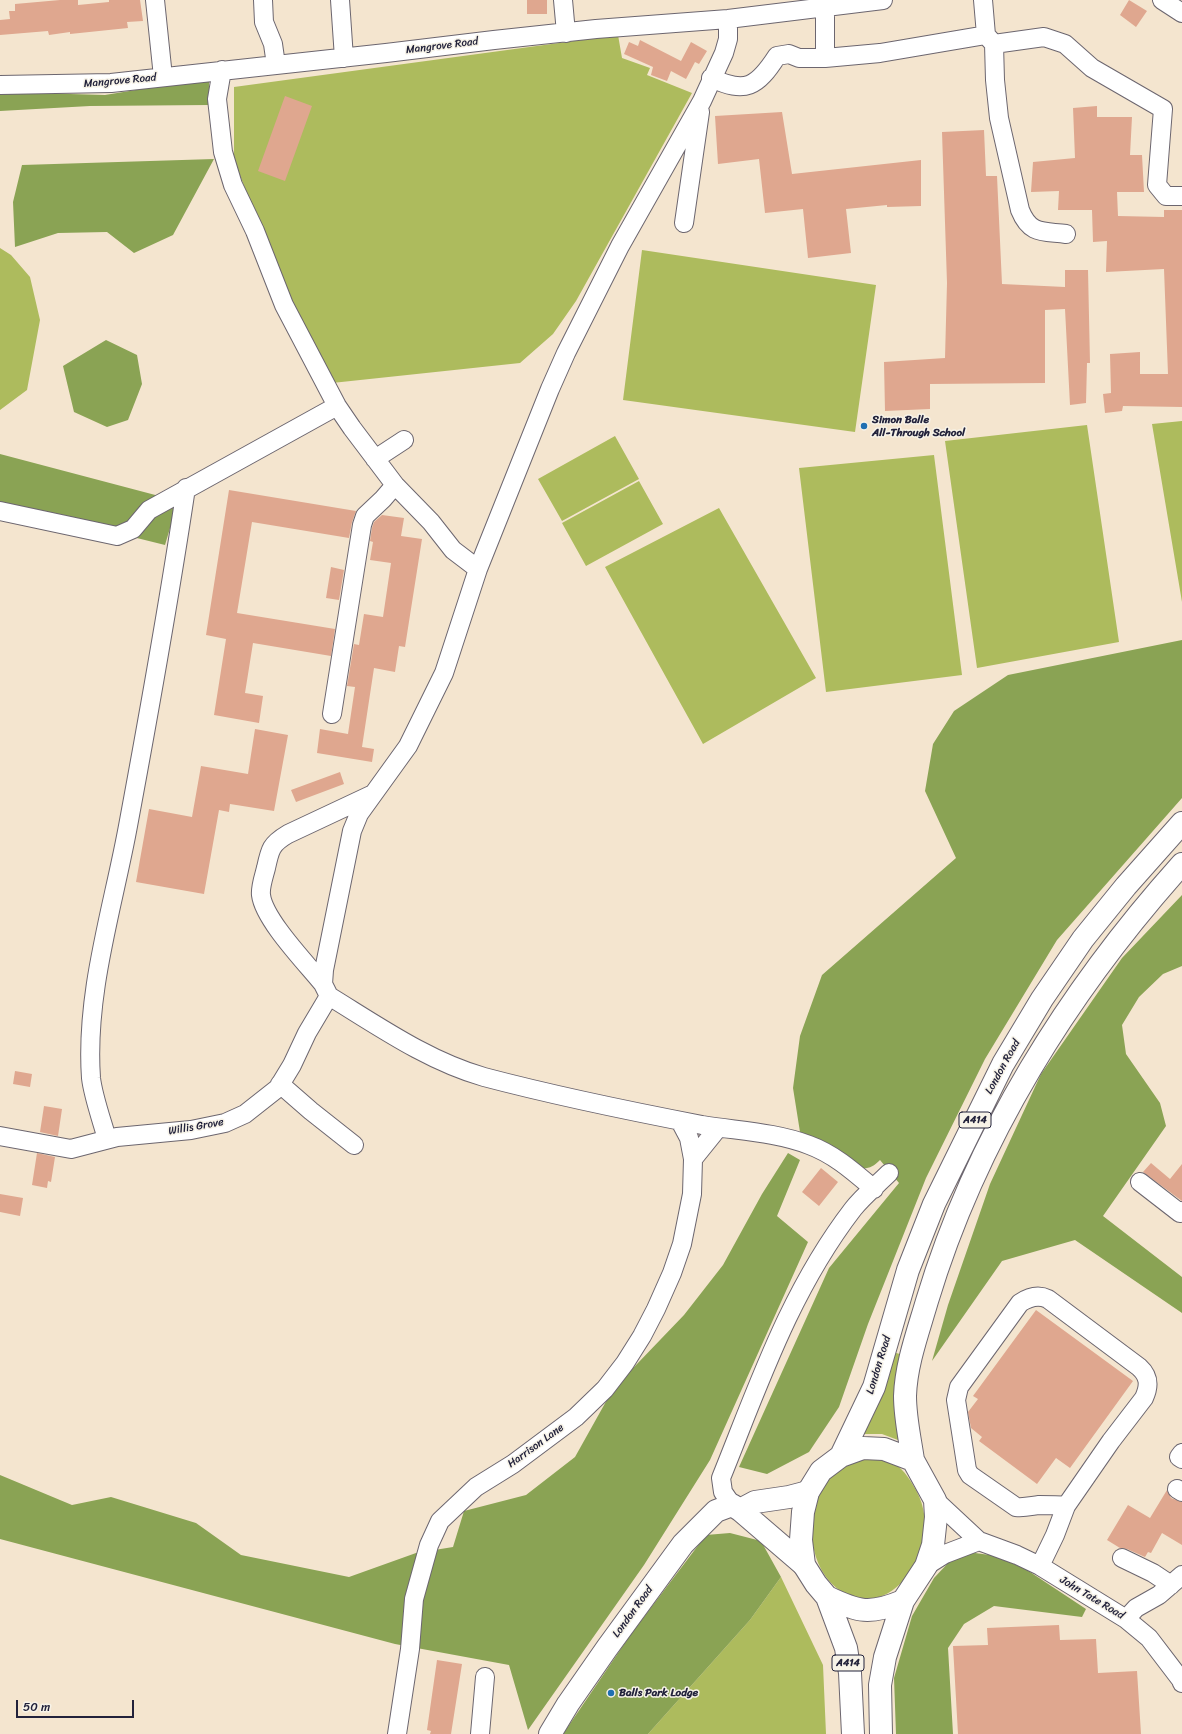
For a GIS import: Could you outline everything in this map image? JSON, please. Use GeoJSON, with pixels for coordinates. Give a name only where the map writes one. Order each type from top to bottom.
{"type":"FeatureCollection","features":[{"type":"Feature","properties":{"kind":"main road","name":"London Road"},"geometry":{"type":"LineString","coordinates":[[841,1456],[874,1387],[908,1270],[934,1204],[1003,1064],[1042,999],[1083,939],[1126,886],[1182,823]]}},
{"type":"Feature","properties":{"kind":"main road","name":"A414"},"geometry":{"type":"LineString","coordinates":[[913,1460],[906,1414],[905,1395],[913,1351],[933,1283],[950,1234],[986,1151],[1023,1080],[1061,1018],[1101,961],[1182,864]]}},
{"type":"Feature","properties":{"kind":"main road"},"geometry":{"type":"LineString","coordinates":[[804,1565],[801,1540],[803,1512],[808,1492],[821,1471],[841,1456],[863,1448],[884,1449],[913,1460],[935,1500],[936,1524],[933,1545],[926,1566],[903,1601],[885,1657],[880,1684],[881,1734]]}},
{"type":"Feature","properties":{"kind":"main road","name":"London Road"},"geometry":{"type":"LineString","coordinates":[[550,1734],[568,1704],[611,1642],[683,1544],[716,1511],[736,1508],[755,1502],[789,1498],[808,1492]]}},
{"type":"Feature","properties":{"kind":"main road"},"geometry":{"type":"LineString","coordinates":[[736,1508],[804,1565],[816,1584],[827,1597],[849,1608],[866,1611],[885,1608],[903,1601]]}},
{"type":"Feature","properties":{"kind":"main road","name":"A414"},"geometry":{"type":"LineString","coordinates":[[827,1597],[846,1648],[850,1673],[853,1734]]}},
{"type":"Feature","properties":{"kind":"street"},"geometry":{"type":"LineString","coordinates":[[155,0],[163,77]]}},
{"type":"Feature","properties":{"kind":"street"},"geometry":{"type":"LineString","coordinates":[[263,0],[264,22],[273,44],[276,65]]}},
{"type":"Feature","properties":{"kind":"street"},"geometry":{"type":"LineString","coordinates":[[340,0],[344,58]]}},
{"type":"Feature","properties":{"kind":"street"},"geometry":{"type":"LineString","coordinates":[[563,0],[566,33]]}},
{"type":"Feature","properties":{"kind":"street","name":"Mangrove Road"},"geometry":{"type":"LineString","coordinates":[[0,85],[112,83],[566,33],[728,19],[883,0]]}},
{"type":"Feature","properties":{"kind":"street"},"geometry":{"type":"LineString","coordinates":[[983,0],[990,40],[999,118],[1024,221],[1034,230],[1066,234]]}},
{"type":"Feature","properties":{"kind":"street"},"geometry":{"type":"LineString","coordinates":[[1162,0],[1182,13]]}},
{"type":"Feature","properties":{"kind":"street"},"geometry":{"type":"LineString","coordinates":[[825,8],[825,58]]}},
{"type":"Feature","properties":{"kind":"street"},"geometry":{"type":"LineString","coordinates":[[326,990],[324,970],[352,831],[359,814],[408,746],[444,673],[478,569],[550,389],[566,353],[620,246],[702,102],[711,78],[724,53],[728,40],[728,19]]}},
{"type":"Feature","properties":{"kind":"street"},"geometry":{"type":"LineString","coordinates":[[711,78],[730,86],[748,86],[765,75],[777,56],[789,54],[799,58],[825,58],[990,40],[1044,37],[1065,44],[1092,68],[1163,108],[1157,185],[1166,196],[1182,196]]}},
{"type":"Feature","properties":{"kind":"street"},"geometry":{"type":"LineString","coordinates":[[222,70],[217,99],[223,152],[233,185],[255,231],[284,305],[337,406],[375,459],[395,485],[430,522],[453,550],[478,569]]}},
{"type":"Feature","properties":{"kind":"street"},"geometry":{"type":"LineString","coordinates":[[684,223],[702,102]]}},
{"type":"Feature","properties":{"kind":"street"},"geometry":{"type":"LineString","coordinates":[[0,511],[117,536],[133,529],[149,510],[186,488],[337,406]]}},
{"type":"Feature","properties":{"kind":"street"},"geometry":{"type":"LineString","coordinates":[[375,459],[404,440]]}},
{"type":"Feature","properties":{"kind":"street"},"geometry":{"type":"LineString","coordinates":[[332,714],[362,525],[365,516],[395,485]]}},
{"type":"Feature","properties":{"kind":"street"},"geometry":{"type":"LineString","coordinates":[[107,1139],[91,1080],[90,1035],[105,932],[128,827],[164,624],[186,488]]}},
{"type":"Feature","properties":{"kind":"street"},"geometry":{"type":"LineString","coordinates":[[372,795],[288,834],[275,842],[268,857],[260,894],[264,907],[274,924],[326,990],[441,1061],[482,1076],[631,1111],[718,1128],[782,1136],[809,1145],[830,1155],[874,1189]]}},
{"type":"Feature","properties":{"kind":"street","name":"Willis Grove"},"geometry":{"type":"LineString","coordinates":[[0,1136],[71,1149],[117,1136],[191,1130],[225,1123],[245,1114],[278,1088],[292,1065],[326,990]]}},
{"type":"Feature","properties":{"kind":"street"},"geometry":{"type":"LineString","coordinates":[[280,1084],[354,1145]]}},
{"type":"Feature","properties":{"kind":"street","name":"Harrison Lane"},"geometry":{"type":"LineString","coordinates":[[397,1734],[410,1649],[414,1599],[429,1545],[440,1520],[476,1487],[513,1464],[576,1417],[604,1389],[624,1363],[642,1336],[656,1309],[682,1244],[692,1194],[693,1159],[689,1138],[680,1120]]}},
{"type":"Feature","properties":{"kind":"street"},"geometry":{"type":"LineString","coordinates":[[693,1159],[718,1128]]}},
{"type":"Feature","properties":{"kind":"street"},"geometry":{"type":"LineString","coordinates":[[736,1508],[723,1492],[722,1478],[785,1320],[836,1232],[854,1208],[889,1173]]}},
{"type":"Feature","properties":{"kind":"street"},"geometry":{"type":"LineString","coordinates":[[1140,1182],[1180,1213],[1182,1211]]}},
{"type":"Feature","properties":{"kind":"street"},"geometry":{"type":"LineString","coordinates":[[1040,1566],[1055,1535],[1066,1506],[1111,1441],[1144,1398],[1148,1390],[1148,1381],[1146,1373],[1139,1367],[1048,1299],[1037,1296],[1028,1298],[1020,1303],[959,1387],[956,1400],[965,1464],[970,1475],[1016,1507],[1023,1508],[1040,1505],[1066,1506]]}},
{"type":"Feature","properties":{"kind":"street"},"geometry":{"type":"LineString","coordinates":[[1182,1453],[1179,1457],[1182,1459]]}},
{"type":"Feature","properties":{"kind":"street"},"geometry":{"type":"LineString","coordinates":[[926,1566],[945,1554],[979,1541],[935,1500]]}},
{"type":"Feature","properties":{"kind":"street","name":"John Tate Road"},"geometry":{"type":"LineString","coordinates":[[979,1541],[1017,1555],[1040,1566],[1126,1618],[1149,1638],[1182,1681]]}},
{"type":"Feature","properties":{"kind":"street"},"geometry":{"type":"LineString","coordinates":[[1122,1558],[1153,1573],[1177,1580]]}},
{"type":"Feature","properties":{"kind":"street"},"geometry":{"type":"LineString","coordinates":[[1126,1618],[1136,1608],[1159,1595],[1177,1580]]}},
{"type":"Feature","properties":{"kind":"street"},"geometry":{"type":"LineString","coordinates":[[480,1734],[485,1677]]}},
{"type":"Feature","properties":{"kind":"green space"},"geometry":{"type":"Polygon","coordinates":[[[618,35],[622,58],[650,68],[647,75],[692,93],[576,301],[553,334],[520,363],[332,383],[290,304],[234,160],[234,87],[618,35]]]}},
{"type":"Feature","properties":{"kind":"green space"},"geometry":{"type":"Polygon","coordinates":[[[209,78],[209,105],[90,106],[0,111],[0,92],[105,95],[209,78]]]}},
{"type":"Feature","properties":{"kind":"green space"},"geometry":{"type":"Polygon","coordinates":[[[214,159],[173,235],[134,253],[107,232],[58,233],[15,247],[13,202],[22,165],[214,159]]]}},
{"type":"Feature","properties":{"kind":"green space"},"geometry":{"type":"Polygon","coordinates":[[[0,248],[11,255],[30,277],[40,320],[27,390],[0,410],[0,248]]]}},
{"type":"Feature","properties":{"kind":"green space"},"geometry":{"type":"Polygon","coordinates":[[[642,250],[876,285],[855,432],[623,400],[642,250]]]}},
{"type":"Feature","properties":{"kind":"green space"},"geometry":{"type":"Polygon","coordinates":[[[106,340],[137,355],[142,384],[128,420],[107,427],[74,412],[63,366],[106,340]]]}},
{"type":"Feature","properties":{"kind":"green space"},"geometry":{"type":"Polygon","coordinates":[[[1182,421],[1182,602],[1152,424],[1182,421]]]}},
{"type":"Feature","properties":{"kind":"green space"},"geometry":{"type":"Polygon","coordinates":[[[1087,425],[1119,642],[977,668],[945,441],[1087,425]]]}},
{"type":"Feature","properties":{"kind":"green space"},"geometry":{"type":"Polygon","coordinates":[[[615,436],[639,479],[562,521],[538,479],[615,436]]]}},
{"type":"Feature","properties":{"kind":"green space"},"geometry":{"type":"Polygon","coordinates":[[[0,454],[178,501],[165,545],[0,504],[0,454]]]}},
{"type":"Feature","properties":{"kind":"green space"},"geometry":{"type":"Polygon","coordinates":[[[934,455],[962,675],[826,692],[799,468],[934,455]]]}},
{"type":"Feature","properties":{"kind":"green space"},"geometry":{"type":"Polygon","coordinates":[[[639,481],[663,524],[586,566],[562,523],[639,481]]]}},
{"type":"Feature","properties":{"kind":"green space"},"geometry":{"type":"Polygon","coordinates":[[[719,508],[816,678],[703,744],[605,567],[719,508]]]}},
{"type":"Feature","properties":{"kind":"green space"},"geometry":{"type":"Polygon","coordinates":[[[1182,640],[1182,798],[1057,940],[985,1059],[926,1178],[868,1324],[839,1407],[809,1452],[767,1474],[739,1467],[829,1268],[899,1183],[880,1160],[871,1167],[859,1168],[800,1132],[793,1088],[800,1036],[822,975],[956,858],[925,791],[933,744],[954,711],[1008,675],[1182,640]]]}},
{"type":"Feature","properties":{"kind":"green space"},"geometry":{"type":"Polygon","coordinates":[[[1182,895],[1182,966],[1163,974],[1139,997],[1122,1025],[1126,1054],[1160,1103],[1166,1126],[1103,1216],[1182,1277],[1182,1313],[1075,1240],[1002,1261],[932,1361],[948,1305],[990,1184],[1041,1074],[1122,958],[1182,895]]]}},
{"type":"Feature","properties":{"kind":"green space"},"geometry":{"type":"Polygon","coordinates":[[[788,1153],[800,1160],[777,1216],[808,1242],[710,1460],[644,1565],[528,1730],[509,1665],[395,1644],[0,1539],[0,1475],[72,1505],[111,1497],[196,1523],[241,1555],[349,1577],[416,1553],[453,1547],[464,1511],[526,1495],[575,1457],[613,1389],[684,1315],[723,1265],[762,1194],[788,1153]]]}},
{"type":"Feature","properties":{"kind":"green space"},"geometry":{"type":"Polygon","coordinates":[[[893,1352],[903,1355],[901,1438],[898,1440],[882,1434],[860,1434],[893,1352]]]}},
{"type":"Feature","properties":{"kind":"green space"},"geometry":{"type":"Polygon","coordinates":[[[860,1458],[884,1459],[901,1469],[907,1476],[922,1503],[925,1523],[921,1551],[907,1576],[898,1586],[887,1594],[874,1598],[861,1598],[847,1594],[838,1589],[826,1577],[818,1563],[812,1533],[816,1502],[823,1488],[843,1465],[860,1458]]]}},
{"type":"Feature","properties":{"kind":"green space"},"geometry":{"type":"Polygon","coordinates":[[[730,1533],[761,1541],[781,1577],[750,1620],[648,1734],[563,1734],[631,1634],[706,1535],[730,1533]]]}},
{"type":"Feature","properties":{"kind":"green space"},"geometry":{"type":"Polygon","coordinates":[[[975,1553],[997,1556],[1027,1570],[1086,1609],[1082,1617],[994,1606],[964,1624],[948,1648],[953,1734],[896,1734],[894,1678],[912,1616],[934,1578],[950,1561],[964,1554],[975,1553]]]}},
{"type":"Feature","properties":{"kind":"green space"},"geometry":{"type":"Polygon","coordinates":[[[781,1577],[823,1665],[826,1734],[648,1734],[750,1620],[781,1577]]]}},
{"type":"Feature","properties":{"kind":"building"},"geometry":{"type":"Polygon","coordinates":[[[78,0],[78,5],[109,2],[109,0],[140,0],[143,21],[127,22],[128,28],[70,34],[70,32],[49,35],[48,31],[0,35],[0,20],[10,19],[9,11],[15,11],[15,4],[78,0]]]}},
{"type":"Feature","properties":{"kind":"building"},"geometry":{"type":"Polygon","coordinates":[[[527,0],[547,0],[547,14],[527,14],[527,0]]]}},
{"type":"Feature","properties":{"kind":"building"},"geometry":{"type":"Polygon","coordinates":[[[1129,0],[1147,11],[1136,27],[1120,15],[1129,0]]]}},
{"type":"Feature","properties":{"kind":"building"},"geometry":{"type":"Polygon","coordinates":[[[640,40],[681,61],[691,42],[707,51],[699,64],[695,62],[686,79],[671,71],[667,81],[651,75],[653,67],[624,54],[629,42],[638,46],[640,40]]]}},
{"type":"Feature","properties":{"kind":"building"},"geometry":{"type":"Polygon","coordinates":[[[285,96],[312,106],[285,181],[258,171],[285,96]]]}},
{"type":"Feature","properties":{"kind":"building"},"geometry":{"type":"Polygon","coordinates":[[[1097,106],[1097,117],[1132,117],[1130,155],[1142,155],[1144,192],[1117,192],[1118,216],[1164,217],[1164,210],[1182,210],[1182,407],[1123,406],[1122,411],[1105,413],[1103,394],[1111,393],[1110,354],[1140,352],[1140,374],[1168,374],[1164,269],[1106,272],[1107,241],[1093,242],[1092,210],[1058,210],[1059,191],[1031,192],[1033,162],[1075,158],[1073,108],[1097,106]]]}},
{"type":"Feature","properties":{"kind":"building"},"geometry":{"type":"Polygon","coordinates":[[[782,112],[792,174],[921,160],[921,206],[887,207],[887,205],[846,209],[851,253],[808,258],[803,209],[765,213],[759,159],[718,164],[715,116],[782,112]]]}},
{"type":"Feature","properties":{"kind":"building"},"geometry":{"type":"Polygon","coordinates":[[[984,130],[986,176],[997,176],[1002,284],[1065,287],[1065,270],[1088,270],[1090,363],[1087,363],[1086,403],[1070,405],[1065,309],[1045,310],[1045,383],[930,384],[930,409],[885,411],[884,362],[945,358],[947,283],[942,132],[984,130]]]}},
{"type":"Feature","properties":{"kind":"building"},"geometry":{"type":"Polygon","coordinates":[[[229,490],[356,511],[349,538],[252,522],[237,613],[335,629],[331,656],[253,643],[245,693],[263,696],[259,723],[214,715],[226,639],[206,635],[229,490]]]}},
{"type":"Feature","properties":{"kind":"building"},"geometry":{"type":"Polygon","coordinates":[[[382,515],[404,518],[401,536],[422,539],[405,647],[399,646],[395,672],[374,668],[362,747],[374,749],[372,762],[317,753],[320,729],[348,734],[355,687],[347,686],[354,644],[359,645],[364,614],[383,617],[391,563],[370,560],[373,542],[370,541],[372,528],[374,522],[382,515]]]}},
{"type":"Feature","properties":{"kind":"building"},"geometry":{"type":"Polygon","coordinates":[[[331,567],[344,570],[339,600],[326,598],[331,567]]]}},
{"type":"Feature","properties":{"kind":"building"},"geometry":{"type":"Polygon","coordinates":[[[255,729],[288,735],[274,811],[230,804],[229,812],[219,810],[204,894],[136,882],[149,809],[192,817],[201,766],[248,774],[255,729]]]}},
{"type":"Feature","properties":{"kind":"building"},"geometry":{"type":"Polygon","coordinates":[[[340,772],[344,784],[296,802],[291,790],[340,772]]]}},
{"type":"Feature","properties":{"kind":"building"},"geometry":{"type":"Polygon","coordinates":[[[15,1071],[32,1074],[30,1087],[13,1084],[15,1071]]]}},
{"type":"Feature","properties":{"kind":"building"},"geometry":{"type":"Polygon","coordinates":[[[44,1106],[62,1109],[58,1136],[40,1132],[44,1106]]]}},
{"type":"Feature","properties":{"kind":"building"},"geometry":{"type":"Polygon","coordinates":[[[37,1153],[55,1157],[51,1182],[48,1181],[47,1188],[32,1185],[37,1153]]]}},
{"type":"Feature","properties":{"kind":"building"},"geometry":{"type":"Polygon","coordinates":[[[1151,1163],[1170,1179],[1182,1164],[1182,1201],[1143,1172],[1151,1163]]]}},
{"type":"Feature","properties":{"kind":"building"},"geometry":{"type":"Polygon","coordinates":[[[821,1168],[838,1182],[819,1206],[802,1192],[821,1168]]]}},
{"type":"Feature","properties":{"kind":"building"},"geometry":{"type":"Polygon","coordinates":[[[0,1194],[23,1198],[20,1216],[0,1212],[0,1194]]]}},
{"type":"Feature","properties":{"kind":"building"},"geometry":{"type":"Polygon","coordinates":[[[1036,1310],[1133,1381],[1070,1468],[1056,1458],[1037,1484],[979,1441],[982,1437],[971,1428],[968,1412],[978,1399],[973,1396],[1036,1310]]]}},
{"type":"Feature","properties":{"kind":"building"},"geometry":{"type":"Polygon","coordinates":[[[1167,1490],[1171,1498],[1182,1502],[1182,1545],[1162,1533],[1151,1553],[1148,1552],[1145,1557],[1127,1549],[1120,1548],[1107,1540],[1128,1505],[1150,1518],[1167,1490]]]}},
{"type":"Feature","properties":{"kind":"building"},"geometry":{"type":"Polygon","coordinates":[[[1059,1625],[1060,1640],[1096,1639],[1098,1673],[1137,1671],[1141,1734],[958,1734],[953,1646],[988,1645],[987,1628],[1059,1625]]]}},
{"type":"Feature","properties":{"kind":"building"},"geometry":{"type":"Polygon","coordinates":[[[437,1660],[462,1664],[451,1734],[430,1734],[431,1731],[427,1730],[437,1660]]]}},
{"type":"Feature","properties":{"kind":"place","name":"Simon Balle All-Through School"},"geometry":{"type":"Point","coordinates":[864,426]}},
{"type":"Feature","properties":{"kind":"place","name":"Balls Park Lodge"},"geometry":{"type":"Point","coordinates":[611,1693]}}]}
